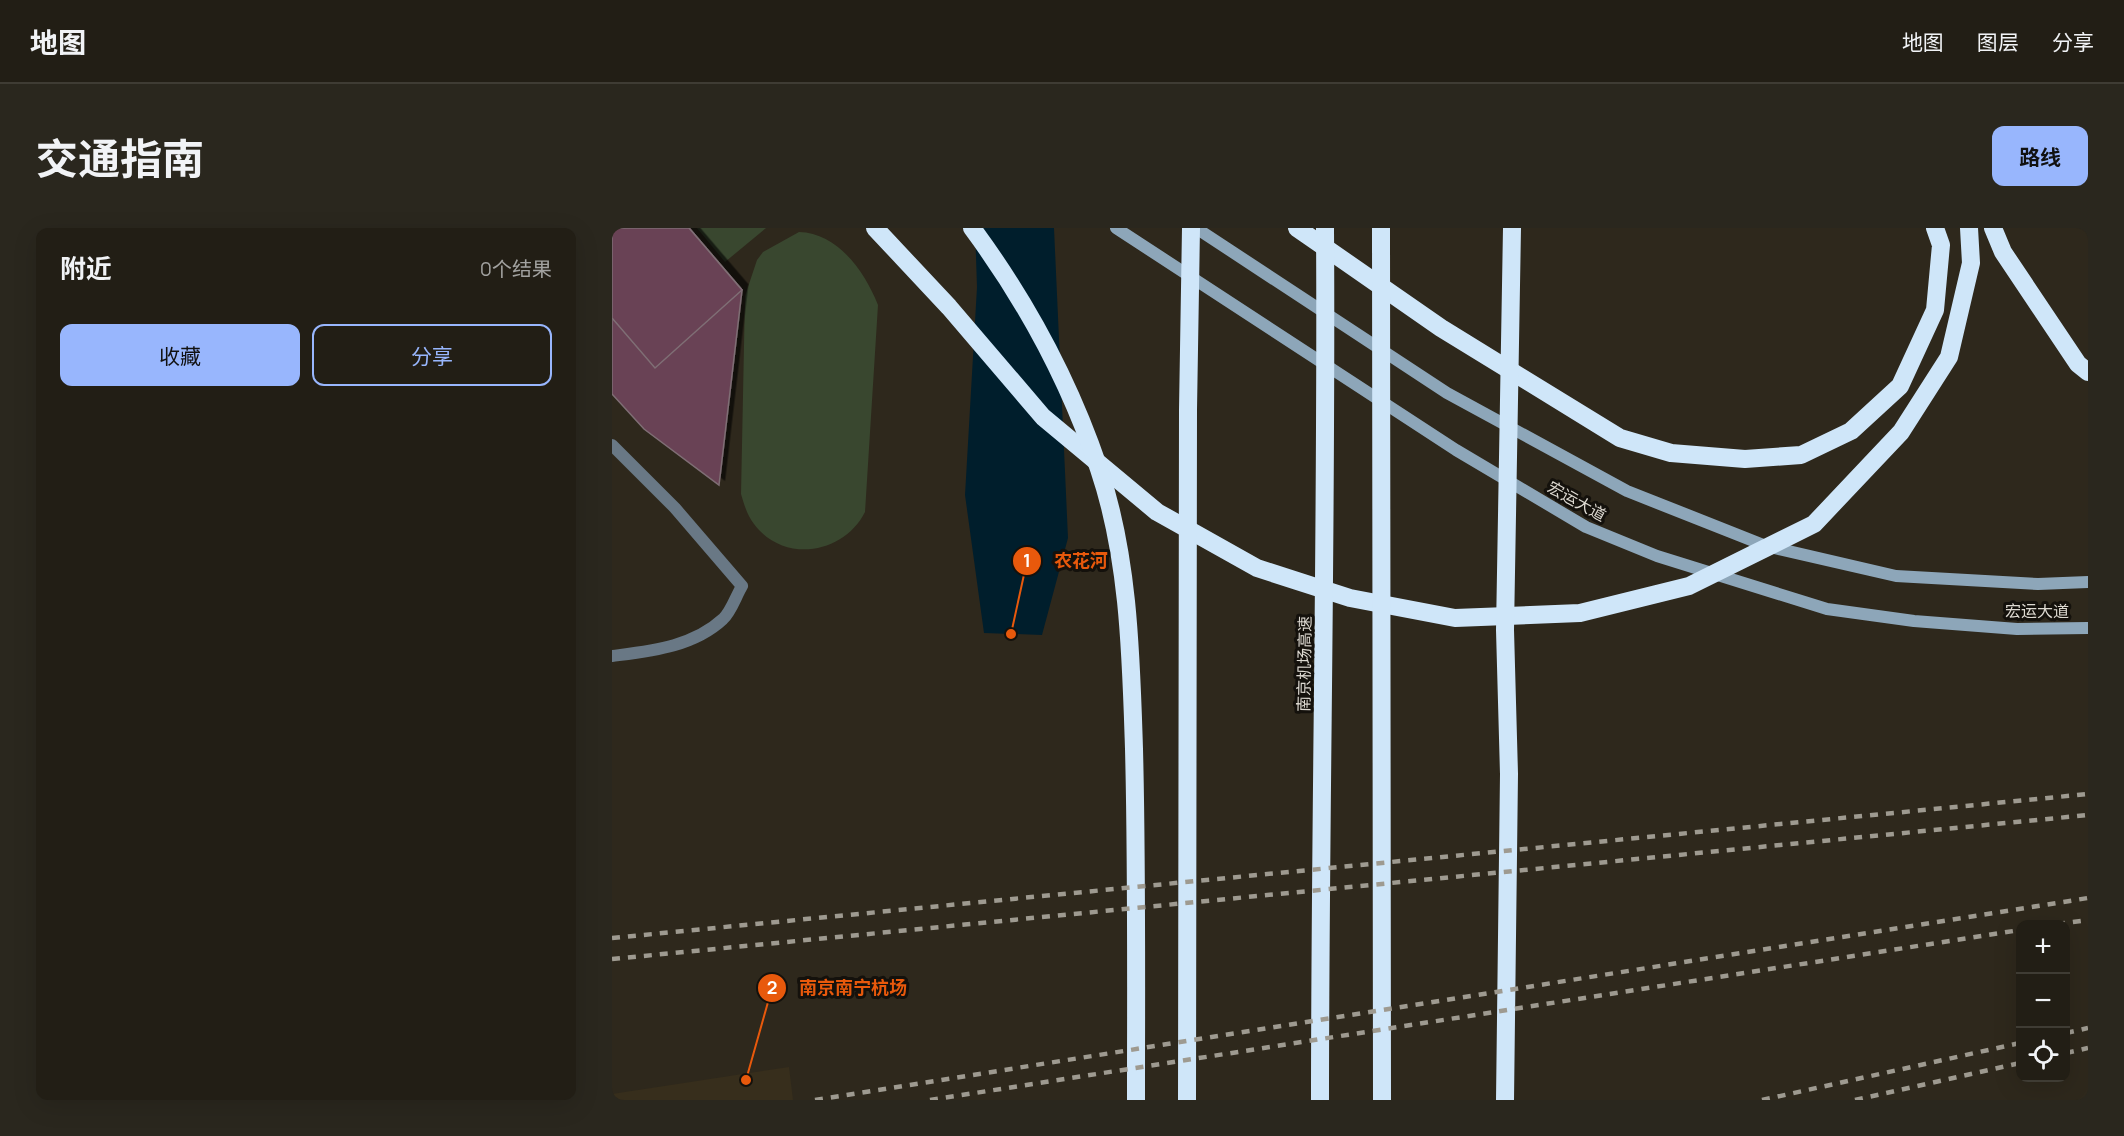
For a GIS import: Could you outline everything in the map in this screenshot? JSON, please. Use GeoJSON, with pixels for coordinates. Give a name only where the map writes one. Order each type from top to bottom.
{"type":"FeatureCollection","features":[{"type":"Feature","properties":{"kind":"highway"},"geometry":{"type":"LineString","coordinates":[[875,228],[949,307],[1043,417],[1156,512],[1257,568],[1350,598],[1455,618],[1580,613],[1689,585],[1814,524],[1901,432],[1949,357],[1971,263],[1969,228]]}},
{"type":"Feature","properties":{"kind":"highway"},"geometry":{"type":"LineString","coordinates":[[972,228],[1002,270],[1052,356],[1099,469],[1115,530],[1131,651],[1136,809],[1136,1100]]}},
{"type":"Feature","properties":{"kind":"highway"},"geometry":{"type":"LineString","coordinates":[[1187,1100],[1188,410],[1191,228]]}},
{"type":"Feature","properties":{"kind":"highway"},"geometry":{"type":"LineString","coordinates":[[1297,228],[1441,328],[1620,438],[1671,453],[1745,459],[1802,455],[1851,431],[1900,386],[1935,310],[1941,245],[1935,228]]}},
{"type":"Feature","properties":{"kind":"highway","name":"南京机场高速"},"geometry":{"type":"LineString","coordinates":[[1320,1100],[1320,846],[1326,495],[1325,228]]}},
{"type":"Feature","properties":{"kind":"highway"},"geometry":{"type":"LineString","coordinates":[[1381,228],[1382,1100]]}},
{"type":"Feature","properties":{"kind":"highway"},"geometry":{"type":"LineString","coordinates":[[1505,1100],[1509,774],[1505,630],[1512,228]]}},
{"type":"Feature","properties":{"kind":"highway"},"geometry":{"type":"LineString","coordinates":[[1993,228],[2003,252],[2078,364],[2088,372]]}},
{"type":"Feature","properties":{"kind":"main road","name":"宏运大道"},"geometry":{"type":"LineString","coordinates":[[1116,228],[1456,450],[1586,527],[1657,556],[1827,609],[1914,621],[2018,629],[2088,628]]}},
{"type":"Feature","properties":{"kind":"main road","name":"宏运大道"},"geometry":{"type":"LineString","coordinates":[[1196,228],[1447,393],[1627,491],[1766,546],[1896,576],[2038,584],[2088,582]]}},
{"type":"Feature","properties":{"kind":"street"},"geometry":{"type":"LineString","coordinates":[[612,445],[675,508],[742,586],[725,618],[697,638],[657,650],[612,657]]}},
{"type":"Feature","properties":{"kind":"shaded area"},"geometry":{"type":"Polygon","coordinates":[[[789,1067],[793,1100],[612,1100],[612,1094],[789,1067]]]}},
{"type":"Feature","properties":{"kind":"green space"},"geometry":{"type":"Polygon","coordinates":[[[697,228],[766,228],[725,262],[697,228]]]}},
{"type":"Feature","properties":{"kind":"green space"},"geometry":{"type":"Polygon","coordinates":[[[799,232],[826,239],[848,256],[866,280],[878,305],[865,512],[843,537],[829,545],[813,549],[797,549],[781,545],[767,537],[752,521],[741,494],[745,296],[757,260],[763,252],[799,232]]]}},
{"type":"Feature","properties":{"kind":"water"},"geometry":{"type":"Polygon","coordinates":[[[975,228],[1054,228],[1068,538],[1042,635],[984,633],[965,495],[977,287],[975,228]]]}},
{"type":"Feature","properties":{"kind":"building"},"geometry":{"type":"Polygon","coordinates":[[[612,228],[689,228],[742,290],[719,485],[644,429],[612,394],[612,228]]]}},
{"type":"Feature","properties":{"kind":"building"},"geometry":{"type":"Polygon","coordinates":[[[612,228],[689,228],[742,290],[655,368],[612,318],[612,228]]]}},
{"type":"Feature","properties":{"kind":"railway"},"geometry":{"type":"LineString","coordinates":[[612,938],[2088,794]]}},
{"type":"Feature","properties":{"kind":"railway"},"geometry":{"type":"LineString","coordinates":[[612,959],[2088,815]]}},
{"type":"Feature","properties":{"kind":"railway"},"geometry":{"type":"LineString","coordinates":[[815,1100],[2088,898]]}},
{"type":"Feature","properties":{"kind":"railway"},"geometry":{"type":"LineString","coordinates":[[2070,922],[2088,920]]}},
{"type":"Feature","properties":{"kind":"railway"},"geometry":{"type":"LineString","coordinates":[[930,1100],[2016,931]]}},
{"type":"Feature","properties":{"kind":"railway"},"geometry":{"type":"LineString","coordinates":[[2070,1032],[2088,1028]]}},
{"type":"Feature","properties":{"kind":"railway"},"geometry":{"type":"LineString","coordinates":[[1762,1100],[2016,1044]]}},
{"type":"Feature","properties":{"kind":"railway"},"geometry":{"type":"LineString","coordinates":[[2070,1052],[2088,1048]]}},
{"type":"Feature","properties":{"kind":"railway"},"geometry":{"type":"LineString","coordinates":[[1855,1100],[2016,1064]]}},
{"type":"Feature","properties":{"kind":"place","name":"农花河"},"geometry":{"type":"Point","coordinates":[1011,634]}},
{"type":"Feature","properties":{"kind":"place","name":"南京南宁杭场"},"geometry":{"type":"Point","coordinates":[746,1080]}}]}
